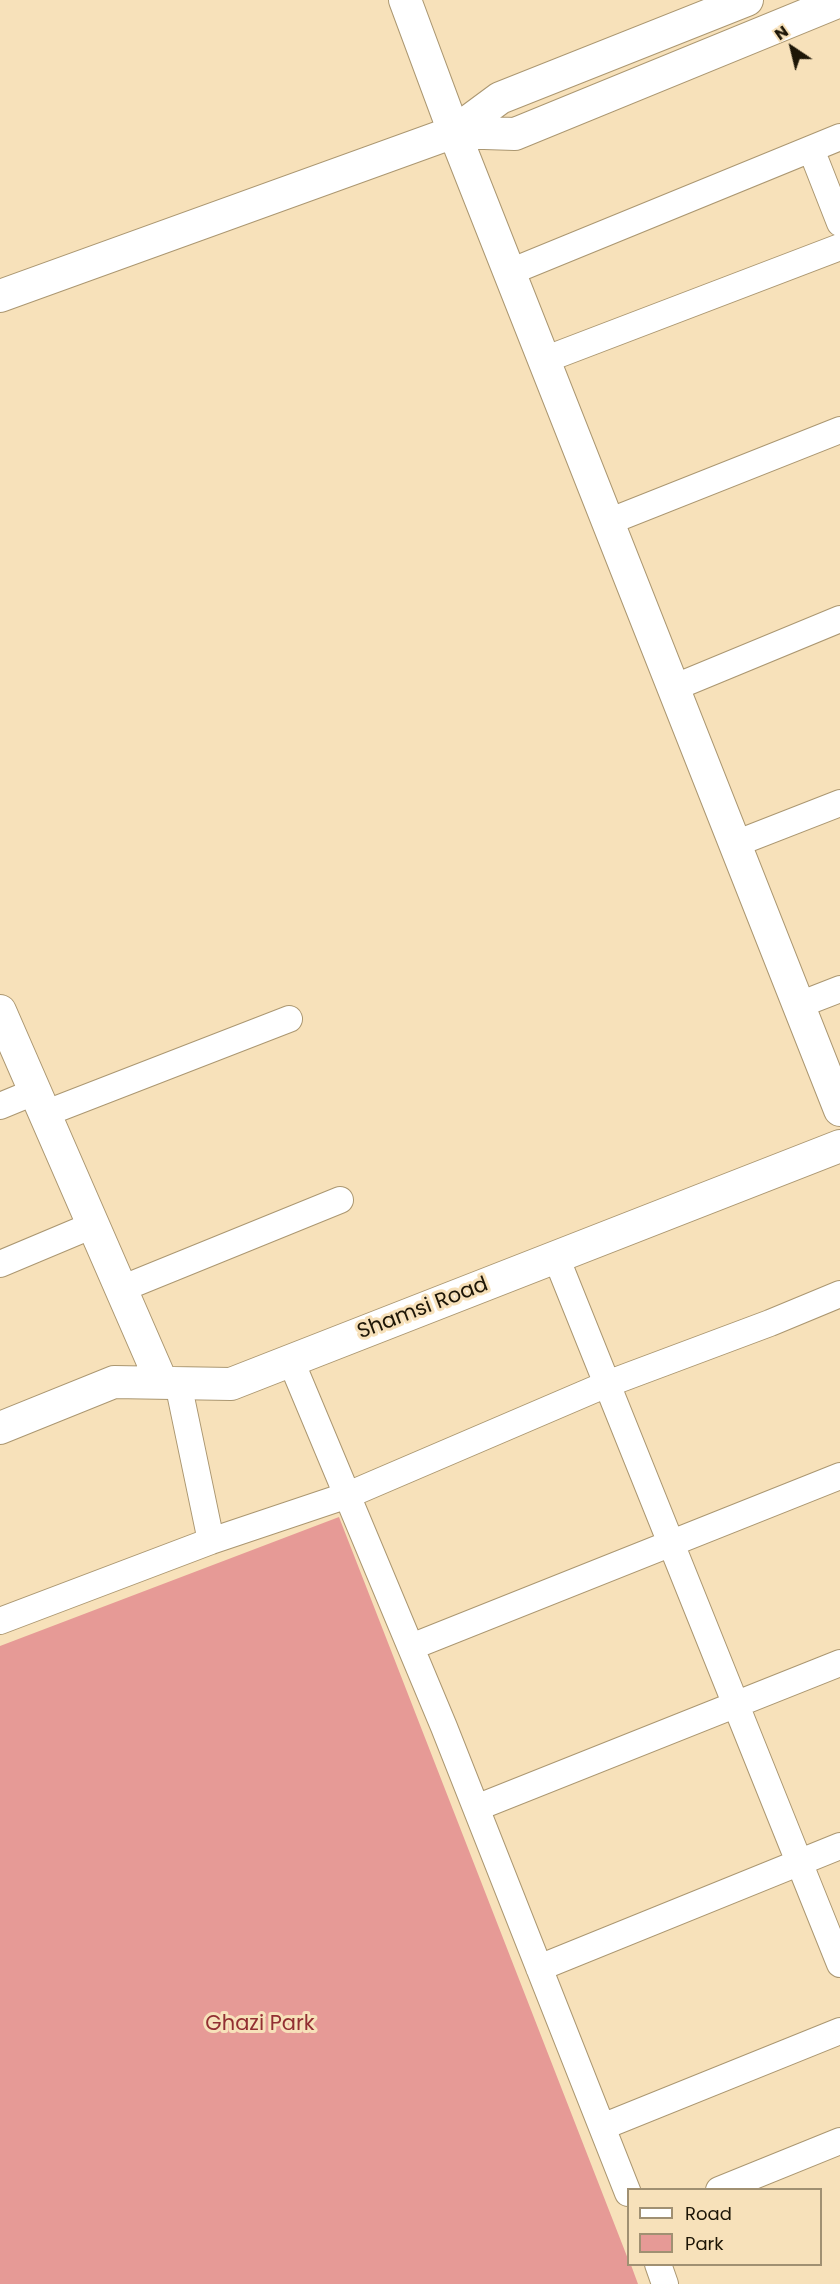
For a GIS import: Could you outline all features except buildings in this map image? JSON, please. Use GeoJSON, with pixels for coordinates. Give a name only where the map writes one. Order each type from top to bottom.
{"type":"FeatureCollection","features":[{"type":"Feature","properties":{"kind":"street"},"geometry":{"type":"LineString","coordinates":[[405,0],[454,132],[840,1110]]}},
{"type":"Feature","properties":{"kind":"street"},"geometry":{"type":"LineString","coordinates":[[0,296],[454,132],[500,98],[747,0]]}},
{"type":"Feature","properties":{"kind":"street"},"geometry":{"type":"LineString","coordinates":[[454,132],[515,134],[840,1]]}},
{"type":"Feature","properties":{"kind":"street"},"geometry":{"type":"LineString","coordinates":[[510,272],[840,137]]}},
{"type":"Feature","properties":{"kind":"street"},"geometry":{"type":"LineString","coordinates":[[811,149],[840,223]]}},
{"type":"Feature","properties":{"kind":"street"},"geometry":{"type":"LineString","coordinates":[[544,360],[840,247]]}},
{"type":"Feature","properties":{"kind":"street"},"geometry":{"type":"LineString","coordinates":[[608,522],[840,430]]}},
{"type":"Feature","properties":{"kind":"street"},"geometry":{"type":"LineString","coordinates":[[674,688],[840,619]]}},
{"type":"Feature","properties":{"kind":"street"},"geometry":{"type":"LineString","coordinates":[[735,844],[840,803]]}},
{"type":"Feature","properties":{"kind":"street"},"geometry":{"type":"LineString","coordinates":[[799,1005],[840,989]]}},
{"type":"Feature","properties":{"kind":"street"},"geometry":{"type":"LineString","coordinates":[[0,1011],[121,1289],[170,1383],[211,1541]]}},
{"type":"Feature","properties":{"kind":"street"},"geometry":{"type":"LineString","coordinates":[[0,1106],[39,1103],[289,1019]]}},
{"type":"Feature","properties":{"kind":"street","name":"Shamsi Road"},"geometry":{"type":"LineString","coordinates":[[0,1428],[114,1382],[231,1384],[840,1146]]}},
{"type":"Feature","properties":{"kind":"street"},"geometry":{"type":"LineString","coordinates":[[121,1289],[340,1200]]}},
{"type":"Feature","properties":{"kind":"street"},"geometry":{"type":"LineString","coordinates":[[0,1264],[93,1225]]}},
{"type":"Feature","properties":{"kind":"street"},"geometry":{"type":"LineString","coordinates":[[556,1257],[840,1964]]}},
{"type":"Feature","properties":{"kind":"street"},"geometry":{"type":"LineString","coordinates":[[0,1621],[211,1541],[348,1495],[607,1384],[770,1323],[840,1294]]}},
{"type":"Feature","properties":{"kind":"street"},"geometry":{"type":"LineString","coordinates":[[291,1361],[411,1647],[627,2190]]}},
{"type":"Feature","properties":{"kind":"street"},"geometry":{"type":"LineString","coordinates":[[411,1647],[840,1476]]}},
{"type":"Feature","properties":{"kind":"street"},"geometry":{"type":"LineString","coordinates":[[476,1808],[840,1663]]}},
{"type":"Feature","properties":{"kind":"street"},"geometry":{"type":"LineString","coordinates":[[539,1968],[840,1846]]}},
{"type":"Feature","properties":{"kind":"street"},"geometry":{"type":"LineString","coordinates":[[602,2127],[840,2031]]}},
{"type":"Feature","properties":{"kind":"street"},"geometry":{"type":"LineString","coordinates":[[724,2188],[840,2141]]}},
{"type":"Feature","properties":{"kind":"street"},"geometry":{"type":"LineString","coordinates":[[658,2266],[665,2284]]}},
{"type":"Feature","properties":{"kind":"green space","name":"Ghazi Park"},"geometry":{"type":"Polygon","coordinates":[[[339,1517],[627,2256],[627,2266],[631,2266],[638,2284],[0,2284],[0,1646],[339,1517]]]}}]}
